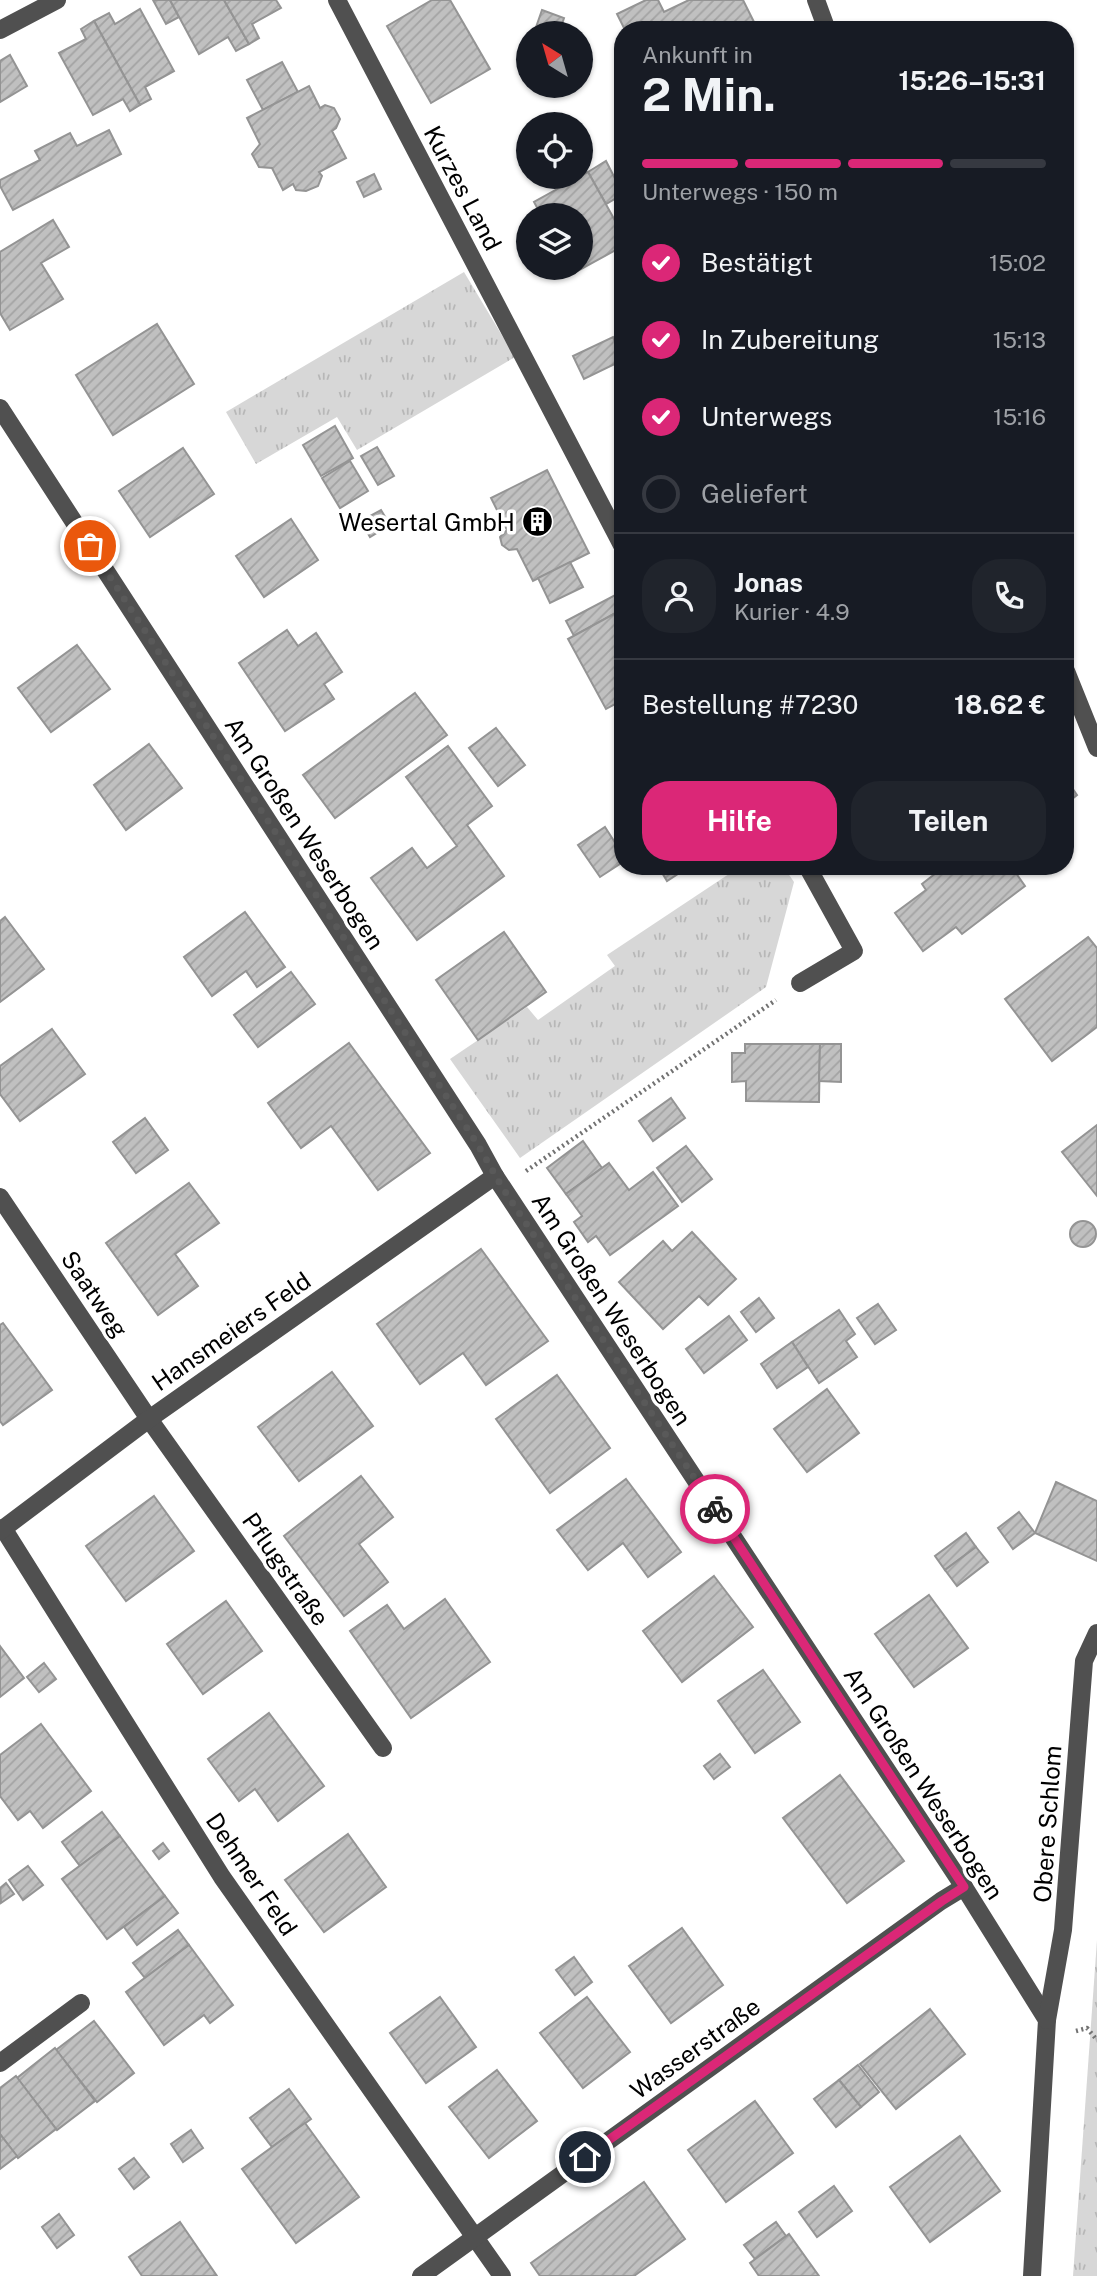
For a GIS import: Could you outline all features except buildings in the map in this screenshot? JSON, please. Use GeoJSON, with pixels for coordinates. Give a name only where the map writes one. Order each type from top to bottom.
{"type":"FeatureCollection","features":[{"type":"Feature","properties":{"kind":"street"},"geometry":{"type":"LineString","coordinates":[[0,30],[57,0]]}},
{"type":"Feature","properties":{"kind":"street","name":"Kurzes Land"},"geometry":{"type":"LineString","coordinates":[[337,0],[614,530]]}},
{"type":"Feature","properties":{"kind":"street"},"geometry":{"type":"LineString","coordinates":[[816,0],[824,21]]}},
{"type":"Feature","properties":{"kind":"street","name":"Am Großen Weserbogen"},"geometry":{"type":"LineString","coordinates":[[0,408],[499,1181],[964,1887],[1047,2020]]}},
{"type":"Feature","properties":{"kind":"street"},"geometry":{"type":"LineString","coordinates":[[1074,691],[1097,748]]}},
{"type":"Feature","properties":{"kind":"street"},"geometry":{"type":"LineString","coordinates":[[800,983],[854,951],[812,875]]}},
{"type":"Feature","properties":{"kind":"street","name":"Hansmeiers Feld"},"geometry":{"type":"LineString","coordinates":[[2,1530],[149,1419],[499,1181]]}},
{"type":"Feature","properties":{"kind":"street","name":"Saatweg"},"geometry":{"type":"LineString","coordinates":[[0,1196],[149,1419]]}},
{"type":"Feature","properties":{"kind":"street","name":"Pflugstraße"},"geometry":{"type":"LineString","coordinates":[[149,1419],[383,1748]]}},
{"type":"Feature","properties":{"kind":"street","name":"Dehmer Feld"},"geometry":{"type":"LineString","coordinates":[[2,1530],[222,1877],[502,2276]]}},
{"type":"Feature","properties":{"kind":"street","name":"Obere Schlom"},"geometry":{"type":"LineString","coordinates":[[1047,2020],[1063,1930],[1084,1661],[1097,1633]]}},
{"type":"Feature","properties":{"kind":"street","name":"Wasserstraße"},"geometry":{"type":"LineString","coordinates":[[421,2276],[964,1887]]}},
{"type":"Feature","properties":{"kind":"street"},"geometry":{"type":"LineString","coordinates":[[0,2063],[81,2003]]}},
{"type":"Feature","properties":{"kind":"street"},"geometry":{"type":"LineString","coordinates":[[1032,2276],[1047,2020]]}},
{"type":"Feature","properties":{"kind":"path"},"geometry":{"type":"LineString","coordinates":[[499,1181],[800,983]]}},
{"type":"Feature","properties":{"kind":"green space"},"geometry":{"type":"Polygon","coordinates":[[[464,272],[515,357],[357,450],[337,417],[256,464],[226,412],[464,272]]]}},
{"type":"Feature","properties":{"kind":"green space"},"geometry":{"type":"Polygon","coordinates":[[[727,875],[789,875],[794,882],[766,987],[520,1158],[450,1059],[527,1007],[538,1020],[615,966],[607,955],[727,875]]]}},
{"type":"Feature","properties":{"kind":"green space"},"geometry":{"type":"Polygon","coordinates":[[[1097,1940],[1097,2276],[1073,2276],[1097,1940]]]}},
{"type":"Feature","properties":{"kind":"way so far"},"geometry":{"type":"LineString","coordinates":[[90,546],[478,1145],[502,1187],[715,1509]]}},
{"type":"Feature","properties":{"kind":"place","name":"Wesertal GmbH"},"geometry":{"type":"Point","coordinates":[538,522]}},
{"type":"Feature","properties":{"kind":"route"},"geometry":{"type":"LineString","coordinates":[[585,2157],[964,1887],[715,1509]]}}]}
